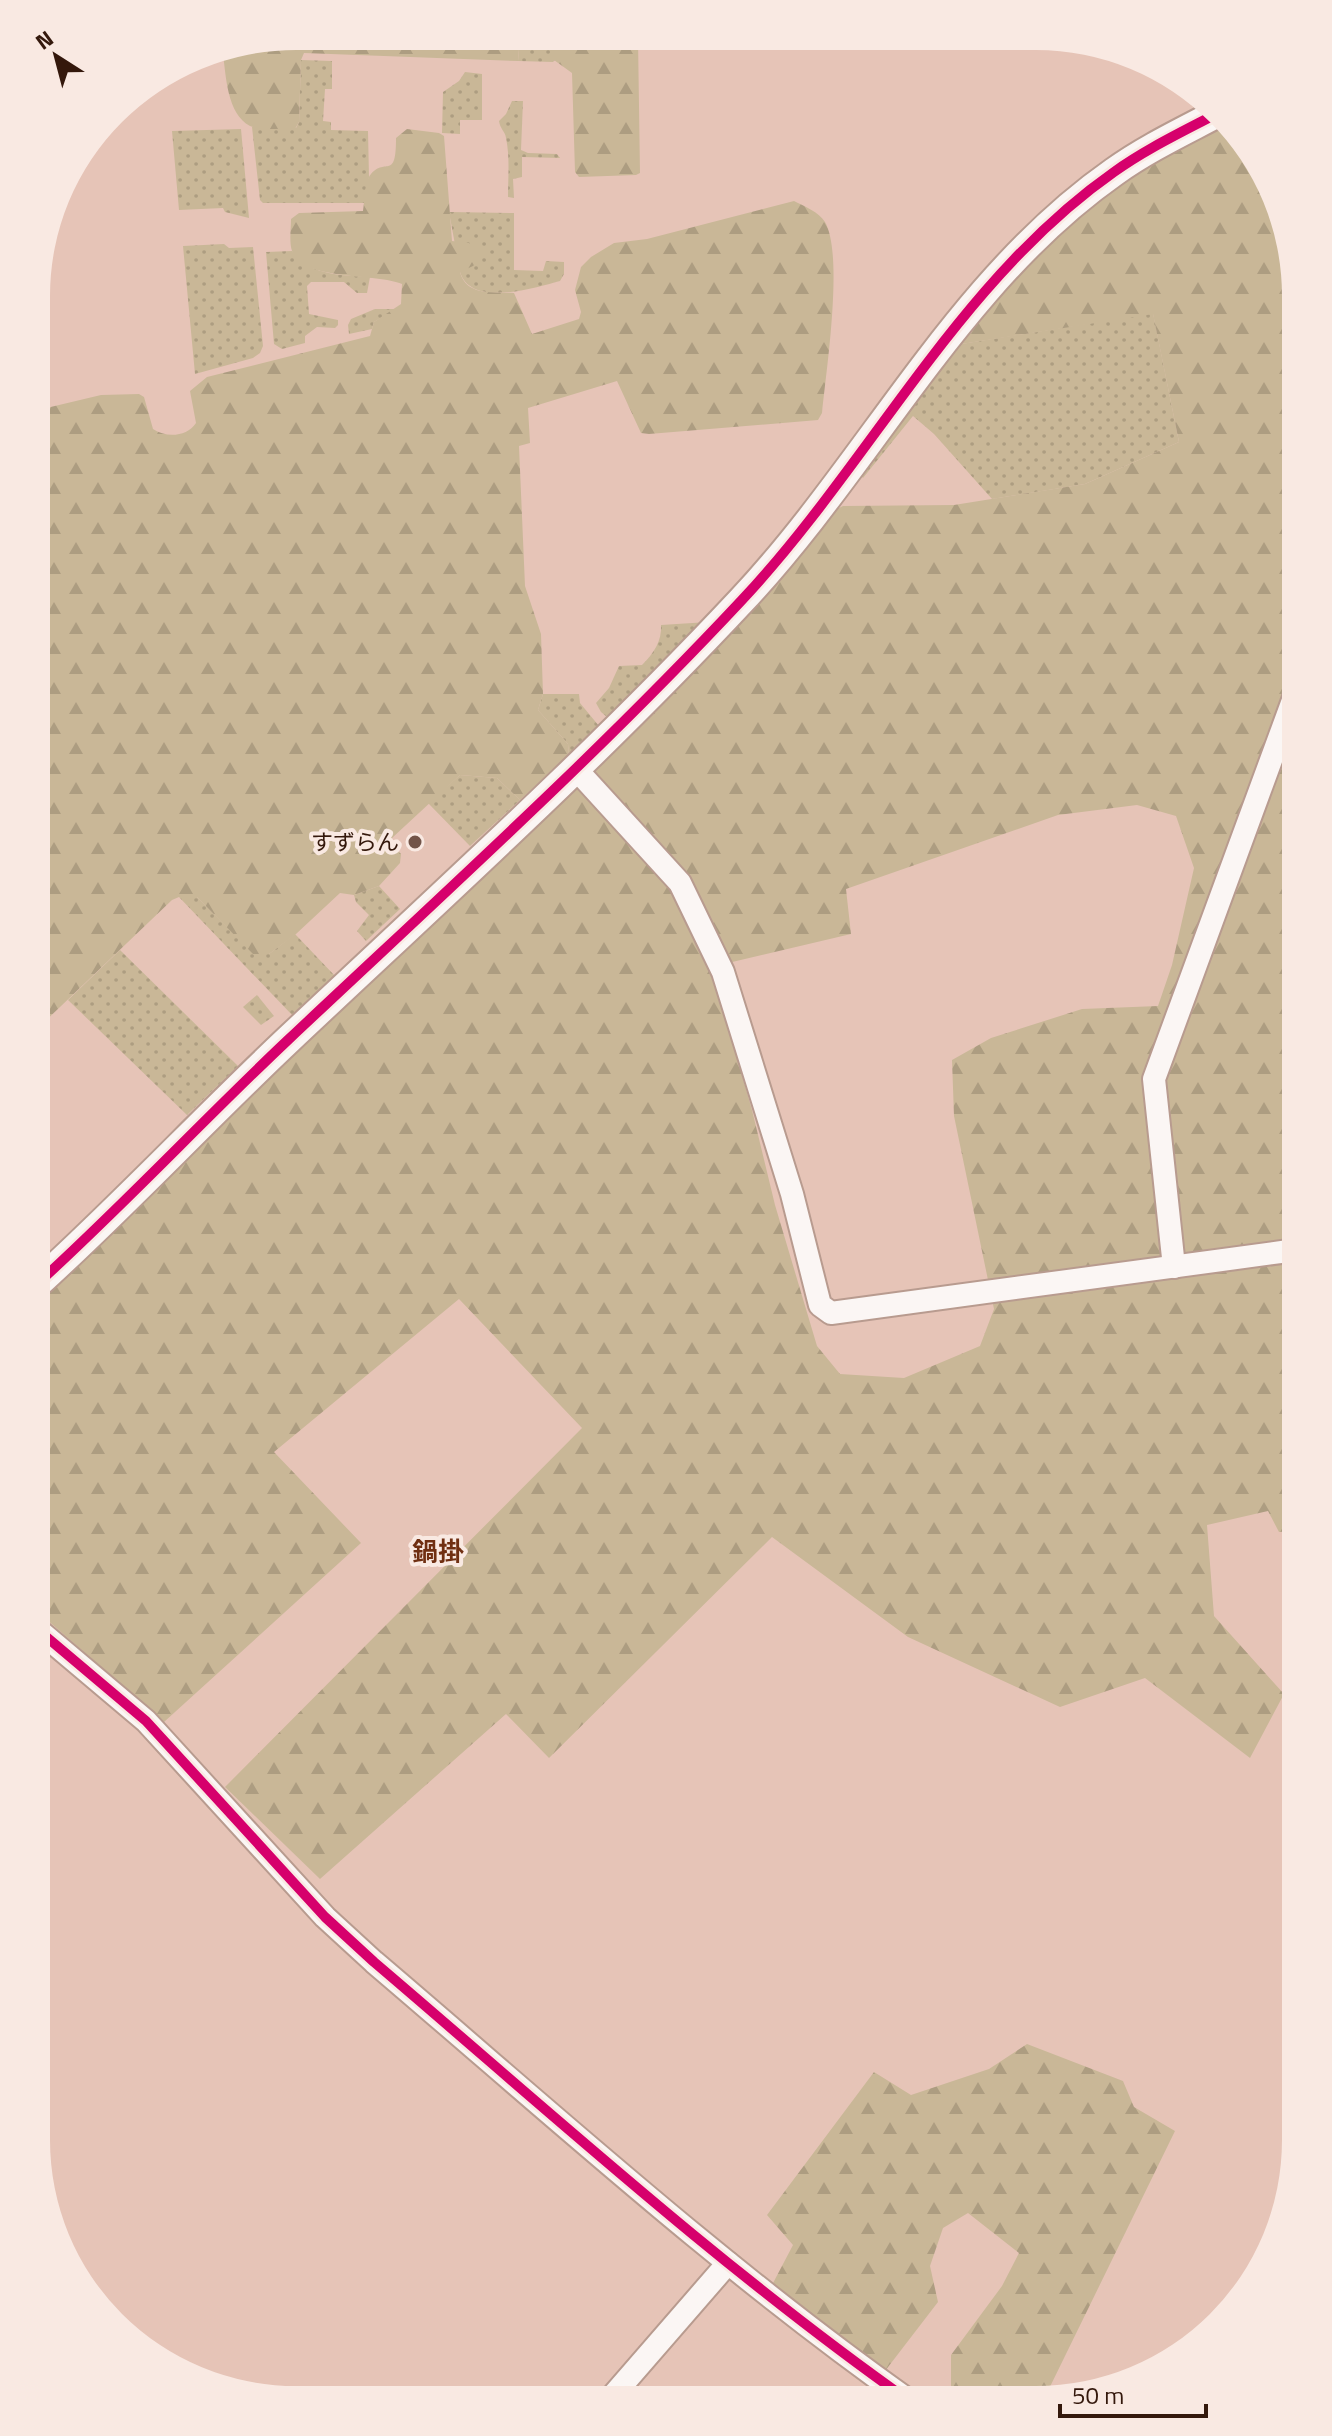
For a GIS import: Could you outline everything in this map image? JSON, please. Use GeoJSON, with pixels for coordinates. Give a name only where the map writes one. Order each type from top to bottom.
{"type":"FeatureCollection","features":[{"type":"Feature","properties":{"kind":"street"},"geometry":{"type":"LineString","coordinates":[[50,1272],[277,1050],[575,768],[740,602],[791,546],[957,324],[1015,260],[1064,212],[1114,172],[1206,119]]}},
{"type":"Feature","properties":{"kind":"street"},"geometry":{"type":"LineString","coordinates":[[1174,1267],[1154,1079],[1282,731]]}},
{"type":"Feature","properties":{"kind":"street"},"geometry":{"type":"LineString","coordinates":[[575,768],[680,883],[723,972],[792,1194],[820,1305],[831,1313],[1281,1252]]}},
{"type":"Feature","properties":{"kind":"street"},"geometry":{"type":"LineString","coordinates":[[50,1640],[146,1721],[325,1917],[374,1962],[728,2263],[889,2386]]}},
{"type":"Feature","properties":{"kind":"street"},"geometry":{"type":"LineString","coordinates":[[621,2386],[728,2263]]}},
{"type":"Feature","properties":{"kind":"green space"},"geometry":{"type":"Polygon","coordinates":[[[280,51],[519,51],[518,61],[304,53],[301,60],[299,122],[295,129],[250,126],[236,113],[224,61],[280,51]]]}},
{"type":"Feature","properties":{"kind":"green space"},"geometry":{"type":"Polygon","coordinates":[[[519,51],[556,51],[553,62],[518,61],[519,51]]]}},
{"type":"Feature","properties":{"kind":"green space"},"geometry":{"type":"Polygon","coordinates":[[[554,51],[638,51],[640,173],[579,177],[575,172],[572,73],[554,60],[554,51]]]}},
{"type":"Feature","properties":{"kind":"green space"},"geometry":{"type":"Polygon","coordinates":[[[301,60],[332,61],[332,89],[325,89],[323,121],[331,122],[331,130],[368,131],[369,177],[365,203],[263,203],[260,200],[252,127],[296,128],[299,122],[301,60]]]}},
{"type":"Feature","properties":{"kind":"green space"},"geometry":{"type":"Polygon","coordinates":[[[465,72],[482,74],[482,120],[460,120],[460,134],[442,133],[443,92],[459,81],[465,72]]]}},
{"type":"Feature","properties":{"kind":"green space"},"geometry":{"type":"Polygon","coordinates":[[[512,101],[523,101],[521,150],[557,154],[560,158],[522,157],[522,177],[513,179],[514,198],[508,197],[507,145],[499,121],[512,101]]]}},
{"type":"Feature","properties":{"kind":"green space"},"geometry":{"type":"Polygon","coordinates":[[[1214,127],[1257,187],[1274,233],[1280,264],[1281,1532],[1268,1511],[1207,1525],[1214,1616],[1281,1691],[1281,1699],[1250,1758],[1145,1678],[1060,1707],[908,1637],[772,1537],[549,1758],[506,1714],[320,1879],[225,1787],[582,1428],[459,1299],[274,1452],[361,1543],[164,1722],[50,1622],[50,1287],[113,1228],[833,511],[843,506],[954,505],[1085,484],[1179,442],[1153,314],[955,345],[1027,259],[1119,177],[1214,127]],[[1137,805],[1058,815],[846,889],[851,934],[711,967],[752,1110],[775,1205],[817,1346],[840,1374],[904,1378],[980,1346],[994,1309],[954,1116],[952,1060],[991,1038],[1082,1009],[1158,1006],[1172,965],[1194,868],[1176,816],[1137,805]]]}},
{"type":"Feature","properties":{"kind":"green space"},"geometry":{"type":"Polygon","coordinates":[[[241,129],[249,218],[225,212],[223,208],[179,210],[172,131],[241,129]]]}},
{"type":"Feature","properties":{"kind":"green space"},"geometry":{"type":"Polygon","coordinates":[[[407,129],[444,136],[452,241],[469,243],[481,252],[480,259],[473,266],[460,272],[463,280],[481,291],[514,293],[532,334],[579,319],[581,312],[575,290],[581,267],[614,243],[647,239],[794,201],[815,212],[825,222],[833,260],[832,314],[822,413],[818,420],[641,433],[617,381],[528,408],[530,443],[519,446],[525,586],[541,634],[543,694],[538,710],[568,744],[569,755],[520,800],[497,778],[460,775],[392,838],[391,842],[401,854],[400,863],[379,886],[354,895],[340,893],[296,934],[269,954],[254,955],[197,897],[172,900],[50,1017],[50,407],[101,395],[139,394],[144,397],[153,429],[176,435],[196,423],[190,391],[207,377],[370,336],[374,322],[401,304],[402,284],[324,272],[298,261],[290,239],[291,219],[299,213],[363,211],[369,177],[376,169],[392,164],[396,138],[407,129]]]}},
{"type":"Feature","properties":{"kind":"green space"},"geometry":{"type":"Polygon","coordinates":[[[449,212],[514,213],[514,270],[543,271],[546,261],[564,262],[564,274],[560,281],[504,293],[477,290],[466,283],[460,272],[449,212]]]}},
{"type":"Feature","properties":{"kind":"green space"},"geometry":{"type":"Polygon","coordinates":[[[224,244],[229,248],[253,247],[263,346],[253,358],[195,374],[183,246],[224,244]]]}},
{"type":"Feature","properties":{"kind":"green space"},"geometry":{"type":"Polygon","coordinates":[[[292,251],[317,270],[370,277],[367,293],[357,293],[344,282],[311,282],[307,286],[309,314],[338,320],[338,325],[335,328],[317,327],[305,336],[305,343],[282,349],[274,344],[266,252],[292,251]]]}},
{"type":"Feature","properties":{"kind":"green space"},"geometry":{"type":"Polygon","coordinates":[[[375,309],[396,309],[374,322],[372,329],[349,334],[351,319],[375,309]]]}},
{"type":"Feature","properties":{"kind":"green space"},"geometry":{"type":"Polygon","coordinates":[[[1153,313],[1179,442],[1085,484],[992,499],[934,434],[913,416],[863,478],[859,473],[955,345],[1153,313]]]}},
{"type":"Feature","properties":{"kind":"green space"},"geometry":{"type":"Polygon","coordinates":[[[708,622],[607,717],[601,712],[596,703],[609,688],[619,666],[642,665],[656,646],[661,625],[708,622]]]}},
{"type":"Feature","properties":{"kind":"green space"},"geometry":{"type":"Polygon","coordinates":[[[543,694],[579,694],[580,703],[599,726],[569,755],[568,744],[538,710],[543,694]]]}},
{"type":"Feature","properties":{"kind":"green space"},"geometry":{"type":"Polygon","coordinates":[[[460,775],[497,778],[520,800],[470,846],[428,803],[460,775]]]}},
{"type":"Feature","properties":{"kind":"green space"},"geometry":{"type":"Polygon","coordinates":[[[379,886],[400,909],[366,941],[357,931],[369,915],[356,902],[354,895],[379,886]]]}},
{"type":"Feature","properties":{"kind":"green space"},"geometry":{"type":"Polygon","coordinates":[[[179,897],[197,897],[254,954],[269,954],[295,934],[335,976],[293,1016],[179,897]]]}},
{"type":"Feature","properties":{"kind":"green space"},"geometry":{"type":"Polygon","coordinates":[[[120,950],[238,1066],[187,1115],[68,1000],[120,950]]]}},
{"type":"Feature","properties":{"kind":"green space"},"geometry":{"type":"Polygon","coordinates":[[[257,995],[274,1016],[261,1025],[243,1007],[257,995]]]}},
{"type":"Feature","properties":{"kind":"green space"},"geometry":{"type":"Polygon","coordinates":[[[1027,2044],[1123,2081],[1134,2107],[1175,2131],[1051,2385],[951,2386],[951,2355],[1002,2286],[1019,2253],[968,2213],[943,2228],[930,2266],[938,2302],[885,2371],[772,2285],[793,2245],[767,2215],[874,2072],[911,2095],[989,2069],[1027,2044]]]}},
{"type":"Feature","properties":{"kind":"cycle path"},"geometry":{"type":"LineString","coordinates":[[50,1272],[257,1069],[575,769],[687,658],[788,548],[961,320],[1008,266],[1058,216],[1114,172],[1151,148],[1206,119]]}},
{"type":"Feature","properties":{"kind":"cycle path"},"geometry":{"type":"LineString","coordinates":[[50,1640],[146,1721],[325,1917],[374,1962],[703,2242],[889,2386]]}},
{"type":"Feature","properties":{"kind":"place","name":"すずらん"},"geometry":{"type":"Point","coordinates":[415,842]}},
{"type":"Feature","properties":{"kind":"district","name":"鍋掛"},"geometry":{"type":"Point","coordinates":[438,1552]}}]}
